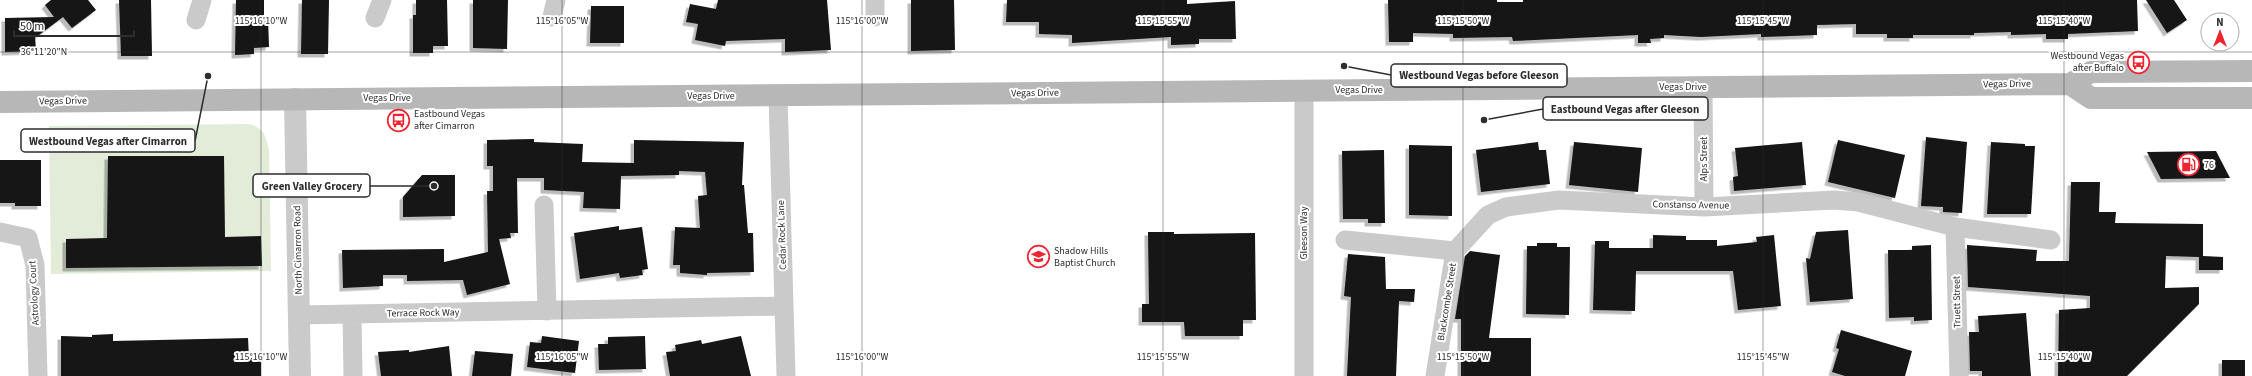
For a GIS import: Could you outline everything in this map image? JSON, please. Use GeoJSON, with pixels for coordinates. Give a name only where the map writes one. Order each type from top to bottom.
{"type":"FeatureCollection","features":[{"type":"Feature","properties":{"kind":"main road","name":"Vegas Drive"},"geometry":{"type":"LineString","coordinates":[[0,102],[2070,84],[2091,72],[2252,71]]}},
{"type":"Feature","properties":{"kind":"main road"},"geometry":{"type":"LineString","coordinates":[[2070,84],[2090,98],[2252,98]]}},
{"type":"Feature","properties":{"kind":"street"},"geometry":{"type":"LineString","coordinates":[[196,20],[202,0]]}},
{"type":"Feature","properties":{"kind":"street"},"geometry":{"type":"LineString","coordinates":[[375,18],[382,0]]}},
{"type":"Feature","properties":{"kind":"street","name":"Alps Street"},"geometry":{"type":"LineString","coordinates":[[1703,87],[1704,207]]}},
{"type":"Feature","properties":{"kind":"street","name":"Gleeson Way"},"geometry":{"type":"LineString","coordinates":[[1304,90],[1304,376]]}},
{"type":"Feature","properties":{"kind":"street","name":"Cedar Rock Lane"},"geometry":{"type":"LineString","coordinates":[[778,95],[786,376]]}},
{"type":"Feature","properties":{"kind":"street","name":"North Cimarron Road"},"geometry":{"type":"LineString","coordinates":[[295,99],[300,376]]}},
{"type":"Feature","properties":{"kind":"street","name":"Constanso Avenue"},"geometry":{"type":"LineString","coordinates":[[1455,251],[1488,215],[1506,207],[1559,200],[1704,207],[1834,200],[1858,202],[1955,227],[2051,240]]}},
{"type":"Feature","properties":{"kind":"street"},"geometry":{"type":"LineString","coordinates":[[544,205],[547,311]]}},
{"type":"Feature","properties":{"kind":"street","name":"Truett Street"},"geometry":{"type":"LineString","coordinates":[[1955,227],[1959,376]]}},
{"type":"Feature","properties":{"kind":"street","name":"Astrology Court"},"geometry":{"type":"LineString","coordinates":[[0,232],[28,238],[35,265],[38,376]]}},
{"type":"Feature","properties":{"kind":"street"},"geometry":{"type":"LineString","coordinates":[[1345,240],[1455,251]]}},
{"type":"Feature","properties":{"kind":"street","name":"Blackcombe Street"},"geometry":{"type":"LineString","coordinates":[[1435,376],[1455,251]]}},
{"type":"Feature","properties":{"kind":"street","name":"Terrace Rock Way"},"geometry":{"type":"LineString","coordinates":[[299,315],[784,306]]}},
{"type":"Feature","properties":{"kind":"street"},"geometry":{"type":"LineString","coordinates":[[352,315],[353,376]]}},
{"type":"Feature","properties":{"kind":"green space"},"geometry":{"type":"Polygon","coordinates":[[[250,124],[258,128],[264,134],[269,150],[271,271],[51,274],[49,126],[250,124]]]}},
{"type":"Feature","properties":{"kind":"building"},"geometry":{"type":"Polygon","coordinates":[[[51,0],[88,0],[96,10],[72,28],[63,17],[39,35],[35,35],[36,51],[5,52],[5,18],[54,17],[45,5],[51,0]]]}},
{"type":"Feature","properties":{"kind":"building"},"geometry":{"type":"Polygon","coordinates":[[[119,0],[151,0],[152,56],[121,56],[119,0]]]}},
{"type":"Feature","properties":{"kind":"building"},"geometry":{"type":"Polygon","coordinates":[[[236,0],[264,0],[264,17],[268,17],[269,47],[254,48],[254,54],[235,55],[236,0]]]}},
{"type":"Feature","properties":{"kind":"building"},"geometry":{"type":"Polygon","coordinates":[[[302,0],[329,0],[328,54],[301,54],[302,0]]]}},
{"type":"Feature","properties":{"kind":"building"},"geometry":{"type":"Polygon","coordinates":[[[416,0],[447,0],[448,46],[433,46],[433,53],[413,53],[413,15],[416,15],[416,0]]]}},
{"type":"Feature","properties":{"kind":"building"},"geometry":{"type":"Polygon","coordinates":[[[473,0],[508,0],[507,49],[473,48],[473,0]]]}},
{"type":"Feature","properties":{"kind":"building"},"geometry":{"type":"Polygon","coordinates":[[[718,0],[827,0],[831,50],[785,52],[785,39],[726,41],[725,46],[695,40],[698,24],[686,22],[690,4],[716,9],[718,0]]]}},
{"type":"Feature","properties":{"kind":"building"},"geometry":{"type":"Polygon","coordinates":[[[911,0],[954,0],[955,50],[911,51],[911,0]]]}},
{"type":"Feature","properties":{"kind":"building"},"geometry":{"type":"Polygon","coordinates":[[[1007,0],[1187,0],[1187,4],[1235,1],[1236,39],[1199,39],[1199,44],[1171,45],[1171,37],[1072,43],[1072,35],[1039,34],[1039,22],[1006,22],[1007,0]]]}},
{"type":"Feature","properties":{"kind":"building"},"geometry":{"type":"Polygon","coordinates":[[[1388,0],[1497,0],[1497,2],[1523,2],[1523,0],[2137,0],[2138,31],[2068,34],[2068,39],[2046,39],[2046,34],[2011,35],[2011,32],[1974,33],[1974,35],[1913,35],[1913,38],[1887,38],[1887,34],[1856,34],[1856,24],[1817,25],[1817,35],[1761,37],[1761,34],[1701,37],[1664,35],[1664,38],[1650,39],[1651,43],[1638,43],[1638,35],[1513,41],[1512,37],[1453,38],[1453,34],[1413,33],[1413,42],[1389,42],[1388,0]]]}},
{"type":"Feature","properties":{"kind":"building"},"geometry":{"type":"Polygon","coordinates":[[[2146,0],[2174,0],[2187,20],[2167,33],[2146,0]]]}},
{"type":"Feature","properties":{"kind":"building"},"geometry":{"type":"Polygon","coordinates":[[[591,6],[624,6],[624,43],[590,43],[591,6]]]}},
{"type":"Feature","properties":{"kind":"building"},"geometry":{"type":"Polygon","coordinates":[[[1926,137],[1967,142],[1962,213],[1943,212],[1943,207],[1921,206],[1926,137]]]}},
{"type":"Feature","properties":{"kind":"building"},"geometry":{"type":"Polygon","coordinates":[[[534,139],[534,142],[583,144],[582,162],[634,163],[634,140],[744,142],[742,185],[744,185],[748,233],[753,233],[754,272],[707,273],[707,275],[680,273],[680,265],[673,265],[675,227],[700,228],[698,196],[707,195],[705,172],[679,171],[679,175],[621,176],[620,209],[583,208],[584,192],[544,190],[544,178],[517,178],[518,233],[510,233],[511,238],[499,239],[510,284],[467,295],[463,280],[407,281],[407,275],[383,275],[383,286],[343,288],[342,250],[444,249],[444,262],[488,252],[487,191],[493,191],[493,166],[487,166],[487,140],[534,139]]]}},
{"type":"Feature","properties":{"kind":"building"},"geometry":{"type":"Polygon","coordinates":[[[1838,140],[1905,155],[1895,198],[1828,182],[1838,140]]]}},
{"type":"Feature","properties":{"kind":"building"},"geometry":{"type":"Polygon","coordinates":[[[1538,142],[1539,150],[1546,150],[1550,184],[1481,192],[1476,150],[1538,142]]]}},
{"type":"Feature","properties":{"kind":"building"},"geometry":{"type":"Polygon","coordinates":[[[1574,142],[1642,148],[1638,192],[1569,185],[1574,142]]]}},
{"type":"Feature","properties":{"kind":"building"},"geometry":{"type":"Polygon","coordinates":[[[1802,142],[1806,185],[1734,191],[1733,177],[1738,176],[1735,148],[1802,142]]]}},
{"type":"Feature","properties":{"kind":"building"},"geometry":{"type":"Polygon","coordinates":[[[1991,142],[2035,146],[2031,214],[1987,214],[1991,142]]]}},
{"type":"Feature","properties":{"kind":"building"},"geometry":{"type":"Polygon","coordinates":[[[1409,145],[1452,146],[1452,216],[1409,215],[1409,145]]]}},
{"type":"Feature","properties":{"kind":"building"},"geometry":{"type":"Polygon","coordinates":[[[1384,150],[1385,223],[1368,223],[1368,219],[1343,219],[1342,151],[1384,150]]]}},
{"type":"Feature","properties":{"kind":"building"},"geometry":{"type":"Polygon","coordinates":[[[2216,151],[2230,178],[2161,179],[2147,152],[2216,151]]]}},
{"type":"Feature","properties":{"kind":"building"},"geometry":{"type":"Polygon","coordinates":[[[108,156],[224,156],[225,237],[261,236],[262,266],[66,268],[66,239],[107,238],[108,156]]]}},
{"type":"Feature","properties":{"kind":"building"},"geometry":{"type":"Polygon","coordinates":[[[0,160],[41,160],[41,206],[15,206],[15,203],[0,203],[0,160]]]}},
{"type":"Feature","properties":{"kind":"building"},"geometry":{"type":"Polygon","coordinates":[[[422,175],[455,175],[455,216],[403,217],[403,197],[422,175]]]}},
{"type":"Feature","properties":{"kind":"building"},"geometry":{"type":"Polygon","coordinates":[[[2071,182],[2100,182],[2099,212],[2116,212],[2115,223],[2203,224],[2203,256],[2223,257],[2223,270],[2199,270],[2199,257],[2166,256],[2165,288],[2199,287],[2199,304],[2127,376],[2058,376],[2059,310],[2090,308],[2090,296],[1968,287],[1967,245],[2037,250],[2036,261],[2069,261],[2071,182]]]}},
{"type":"Feature","properties":{"kind":"building"},"geometry":{"type":"Polygon","coordinates":[[[619,226],[619,230],[642,227],[648,269],[642,270],[643,275],[620,278],[619,273],[580,279],[574,233],[619,226]]]}},
{"type":"Feature","properties":{"kind":"building"},"geometry":{"type":"Polygon","coordinates":[[[1848,230],[1853,299],[1810,302],[1806,258],[1810,259],[1816,232],[1848,230]]]}},
{"type":"Feature","properties":{"kind":"building"},"geometry":{"type":"Polygon","coordinates":[[[1148,232],[1174,232],[1174,234],[1255,233],[1256,320],[1243,320],[1243,336],[1185,336],[1184,322],[1142,322],[1142,304],[1149,304],[1148,232]]]}},
{"type":"Feature","properties":{"kind":"building"},"geometry":{"type":"Polygon","coordinates":[[[1653,235],[1686,236],[1686,240],[1717,240],[1717,246],[1757,242],[1756,237],[1774,235],[1781,306],[1738,310],[1733,271],[1636,271],[1635,311],[1593,310],[1595,241],[1609,241],[1609,248],[1653,248],[1653,235]]]}},
{"type":"Feature","properties":{"kind":"building"},"geometry":{"type":"Polygon","coordinates":[[[1537,243],[1557,243],[1557,247],[1570,247],[1569,315],[1526,314],[1527,246],[1537,246],[1537,243]]]}},
{"type":"Feature","properties":{"kind":"building"},"geometry":{"type":"Polygon","coordinates":[[[1931,245],[1932,320],[1914,321],[1914,317],[1889,318],[1888,250],[1912,250],[1912,246],[1931,245]]]}},
{"type":"Feature","properties":{"kind":"building"},"geometry":{"type":"Polygon","coordinates":[[[1470,251],[1500,255],[1489,338],[1531,338],[1531,376],[1461,376],[1461,319],[1455,319],[1465,256],[1470,251]]]}},
{"type":"Feature","properties":{"kind":"building"},"geometry":{"type":"Polygon","coordinates":[[[1348,254],[1385,257],[1386,289],[1415,289],[1414,302],[1399,301],[1396,376],[1347,376],[1351,297],[1344,296],[1348,254]]]}},
{"type":"Feature","properties":{"kind":"building"},"geometry":{"type":"Polygon","coordinates":[[[2026,313],[2031,376],[1982,376],[1982,371],[1970,371],[1969,332],[1979,332],[1978,316],[2026,313]]]}},
{"type":"Feature","properties":{"kind":"building"},"geometry":{"type":"Polygon","coordinates":[[[1841,330],[1912,351],[1905,376],[1845,376],[1832,372],[1839,349],[1836,348],[1841,330]]]}},
{"type":"Feature","properties":{"kind":"building"},"geometry":{"type":"Polygon","coordinates":[[[113,334],[113,341],[248,338],[249,358],[261,358],[261,376],[61,376],[61,336],[92,337],[92,335],[113,334]]]}},
{"type":"Feature","properties":{"kind":"building"},"geometry":{"type":"Polygon","coordinates":[[[542,336],[579,341],[575,373],[527,367],[530,342],[541,343],[542,336]]]}},
{"type":"Feature","properties":{"kind":"building"},"geometry":{"type":"Polygon","coordinates":[[[645,336],[646,369],[599,370],[598,344],[608,344],[608,337],[645,336]]]}},
{"type":"Feature","properties":{"kind":"building"},"geometry":{"type":"Polygon","coordinates":[[[741,336],[751,376],[670,376],[666,352],[676,351],[675,345],[701,340],[702,344],[741,336]]]}},
{"type":"Feature","properties":{"kind":"building"},"geometry":{"type":"Polygon","coordinates":[[[449,346],[452,376],[381,376],[378,352],[409,350],[409,352],[449,346]]]}},
{"type":"Feature","properties":{"kind":"building"},"geometry":{"type":"Polygon","coordinates":[[[475,351],[513,354],[511,376],[472,376],[475,351]]]}},
{"type":"Feature","properties":{"kind":"building"},"geometry":{"type":"Polygon","coordinates":[[[2222,360],[2245,360],[2245,376],[2222,376],[2222,360]]]}},
{"type":"Feature","properties":{"kind":"place","name":"Westbound Vegas after Buffalo"},"geometry":{"type":"Point","coordinates":[2139,62]}},
{"type":"Feature","properties":{"kind":"place","name":"Westbound Vegas before Gleeson"},"geometry":{"type":"Point","coordinates":[1344,66]}},
{"type":"Feature","properties":{"kind":"place","name":"Westbound Vegas after Cimarron"},"geometry":{"type":"Point","coordinates":[208,76]}},
{"type":"Feature","properties":{"kind":"place","name":"Eastbound Vegas after Cimarron"},"geometry":{"type":"Point","coordinates":[398,120]}},
{"type":"Feature","properties":{"kind":"place","name":"Eastbound Vegas after Gleeson"},"geometry":{"type":"Point","coordinates":[1484,120]}},
{"type":"Feature","properties":{"kind":"place","name":"76"},"geometry":{"type":"Point","coordinates":[2189,165]}},
{"type":"Feature","properties":{"kind":"place","name":"Green Valley Grocery"},"geometry":{"type":"Point","coordinates":[434,186]}},
{"type":"Feature","properties":{"kind":"place","name":"Shadow Hills Baptist Church"},"geometry":{"type":"Point","coordinates":[1038,257]}}]}
